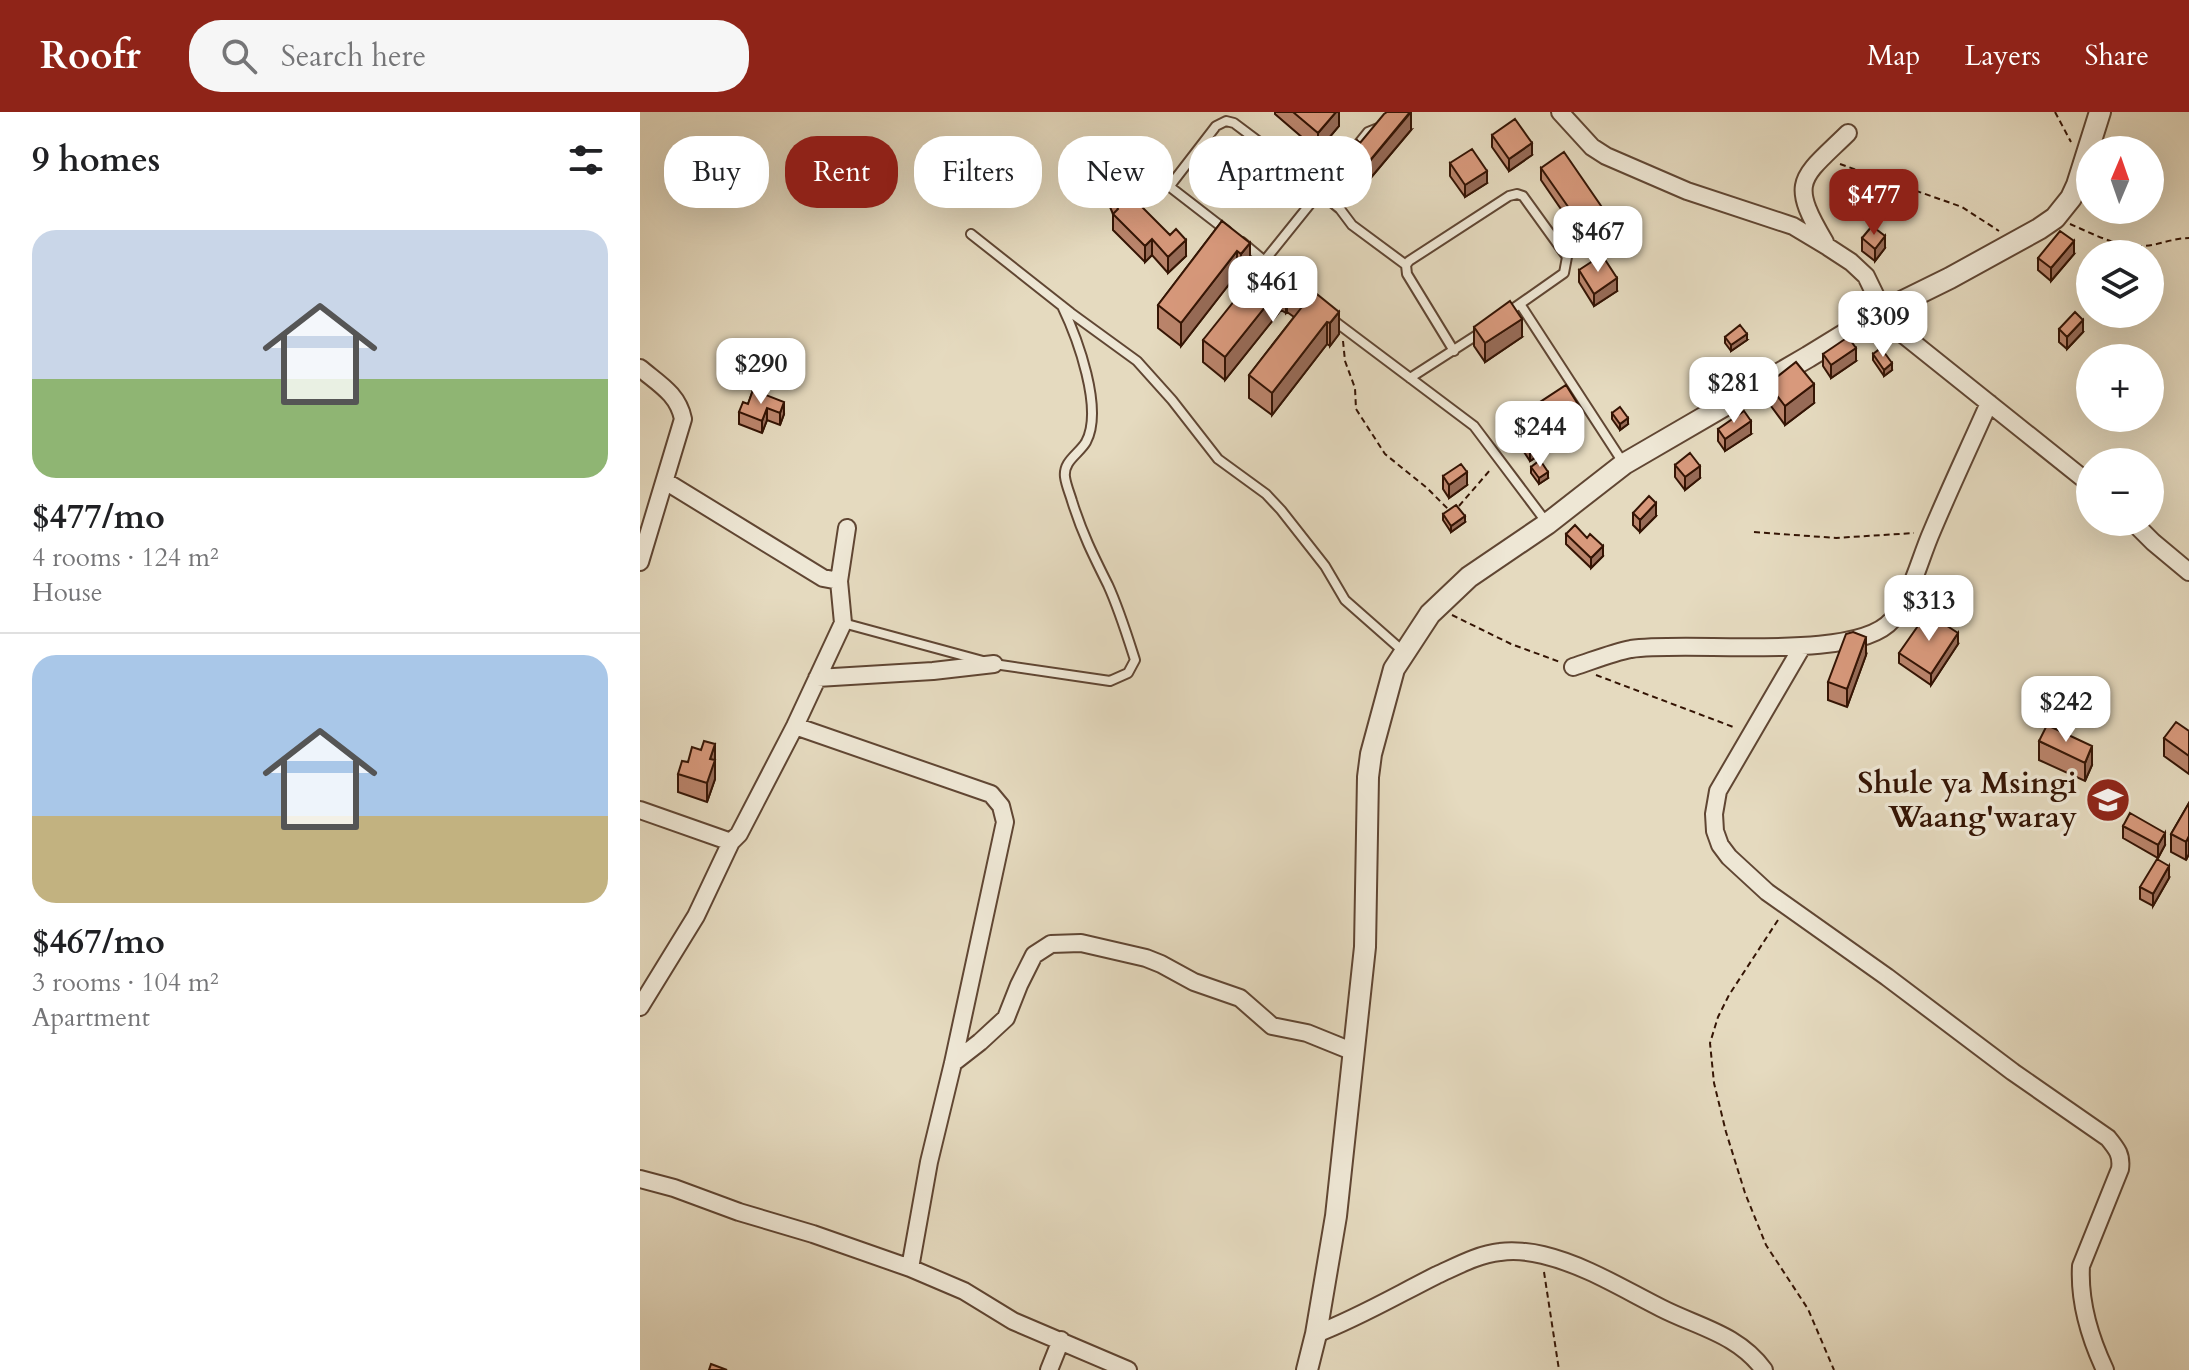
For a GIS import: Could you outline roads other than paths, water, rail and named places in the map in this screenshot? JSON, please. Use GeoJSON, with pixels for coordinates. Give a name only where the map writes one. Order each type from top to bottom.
{"type":"FeatureCollection","features":[{"type":"Feature","properties":{"kind":"street"},"geometry":{"type":"LineString","coordinates":[[1560,112],[1592,147],[1606,156],[1687,191],[1793,226],[1851,262],[1866,276],[1883,311],[1900,332],[2076,473]]}},
{"type":"Feature","properties":{"kind":"street"},"geometry":{"type":"LineString","coordinates":[[1307,1370],[1336,1216],[1365,947],[1368,777],[1371,754],[1394,669],[1430,614],[1469,577],[1547,524],[1624,464],[1883,311],[2016,243],[2055,218],[2077,185],[2100,112]]}},
{"type":"Feature","properties":{"kind":"street"},"geometry":{"type":"LineString","coordinates":[[1828,247],[1811,218],[1803,196],[1803,183],[1809,170],[1848,133]]}},
{"type":"Feature","properties":{"kind":"street"},"geometry":{"type":"LineString","coordinates":[[640,368],[672,394],[681,407],[683,419],[640,562]]}},
{"type":"Feature","properties":{"kind":"street"},"geometry":{"type":"LineString","coordinates":[[1573,667],[1632,649],[1802,647],[1859,639],[1890,622],[1901,606],[1989,403]]}},
{"type":"Feature","properties":{"kind":"street"},"geometry":{"type":"LineString","coordinates":[[665,481],[823,578],[839,581]]}},
{"type":"Feature","properties":{"kind":"street"},"geometry":{"type":"LineString","coordinates":[[640,1007],[696,916],[731,842],[739,834],[795,726],[843,623],[839,581],[847,528]]}},
{"type":"Feature","properties":{"kind":"street"},"geometry":{"type":"LineString","coordinates":[[2147,536],[2189,572]]}},
{"type":"Feature","properties":{"kind":"street"},"geometry":{"type":"LineString","coordinates":[[1802,647],[1718,791],[1714,814],[1720,845],[1767,892],[2108,1138],[2118,1149],[2120,1169],[2092,1235],[2080,1274],[2085,1315],[2105,1370]]}},
{"type":"Feature","properties":{"kind":"street"},"geometry":{"type":"LineString","coordinates":[[817,678],[994,664]]}},
{"type":"Feature","properties":{"kind":"street"},"geometry":{"type":"LineString","coordinates":[[795,726],[991,794],[1001,806],[1005,822],[929,1162],[910,1268]]}},
{"type":"Feature","properties":{"kind":"street"},"geometry":{"type":"LineString","coordinates":[[640,810],[731,842]]}},
{"type":"Feature","properties":{"kind":"street"},"geometry":{"type":"LineString","coordinates":[[953,1063],[1006,1018],[1034,955],[1051,944],[1081,943],[1146,958],[1194,982],[1240,998],[1272,1026],[1307,1033],[1354,1052]]}},
{"type":"Feature","properties":{"kind":"street"},"geometry":{"type":"LineString","coordinates":[[640,1179],[910,1268],[964,1291],[1013,1321],[1128,1370]]}},
{"type":"Feature","properties":{"kind":"street"},"geometry":{"type":"LineString","coordinates":[[1316,1334],[1471,1260],[1500,1252],[1542,1254],[1732,1338],[1764,1370]]}},
{"type":"Feature","properties":{"kind":"street"},"geometry":{"type":"LineString","coordinates":[[1049,1370],[1061,1340]]}},
{"type":"Feature","properties":{"kind":"lane"},"geometry":{"type":"LineString","coordinates":[[1208,136],[1216,126],[1226,121],[1234,123],[1250,136]]}},
{"type":"Feature","properties":{"kind":"lane"},"geometry":{"type":"LineString","coordinates":[[1365,136],[1385,124]]}},
{"type":"Feature","properties":{"kind":"lane"},"geometry":{"type":"LineString","coordinates":[[1173,182],[1189,161]]}},
{"type":"Feature","properties":{"kind":"lane"},"geometry":{"type":"LineString","coordinates":[[1173,190],[1296,287]]}},
{"type":"Feature","properties":{"kind":"lane"},"geometry":{"type":"LineString","coordinates":[[1454,351],[1407,274],[1406,265],[1509,196],[1517,194],[1523,196],[1567,257],[1564,273],[1498,320]]}},
{"type":"Feature","properties":{"kind":"lane"},"geometry":{"type":"LineString","coordinates":[[1265,260],[1306,208]]}},
{"type":"Feature","properties":{"kind":"lane"},"geometry":{"type":"LineString","coordinates":[[1338,208],[1352,225],[1406,265]]}},
{"type":"Feature","properties":{"kind":"lane"},"geometry":{"type":"LineString","coordinates":[[971,234],[1137,361],[1218,459],[1266,494],[1281,510],[1325,566],[1345,600],[1405,653]]}},
{"type":"Feature","properties":{"kind":"lane"},"geometry":{"type":"LineString","coordinates":[[1520,304],[1624,464]]}},
{"type":"Feature","properties":{"kind":"lane"},"geometry":{"type":"LineString","coordinates":[[843,623],[994,664],[1110,681],[1128,673],[1135,660],[1109,589],[1082,533],[1065,476],[1074,454],[1086,443],[1092,412],[1088,379],[1077,337],[1062,306]]}},
{"type":"Feature","properties":{"kind":"lane"},"geometry":{"type":"LineString","coordinates":[[1326,315],[1474,426],[1547,524]]}},
{"type":"Feature","properties":{"kind":"lane"},"geometry":{"type":"LineString","coordinates":[[1410,378],[1487,327]]}},
{"type":"Feature","properties":{"kind":"place","name":"Shule ya Msingi Waang'waray"},"geometry":{"type":"Point","coordinates":[2108,800]}}]}
